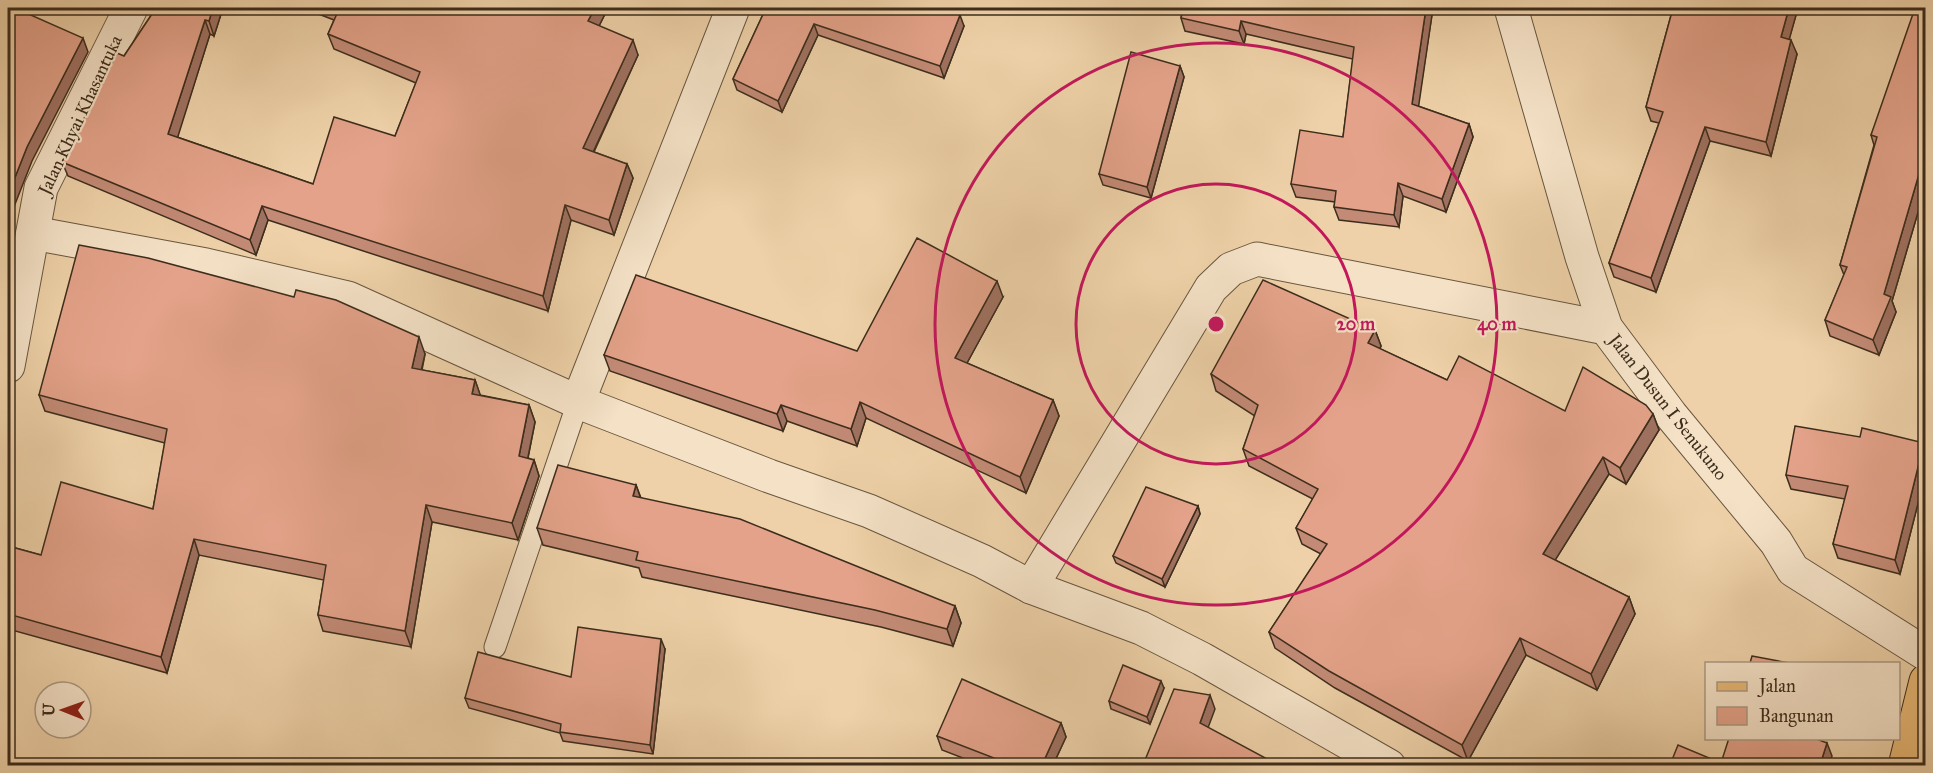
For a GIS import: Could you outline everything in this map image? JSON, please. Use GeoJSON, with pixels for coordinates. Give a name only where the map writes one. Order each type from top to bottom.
{"type":"FeatureCollection","features":[{"type":"Feature","properties":{"kind":"main road"},"geometry":{"type":"LineString","coordinates":[[1905,765],[1926,681]]}},
{"type":"Feature","properties":{"kind":"street","name":"Jalan Khyai Khasantuka"},"geometry":{"type":"LineString","coordinates":[[8,366],[41,188],[131,8]]}},
{"type":"Feature","properties":{"kind":"street"},"geometry":{"type":"LineString","coordinates":[[578,402],[733,8]]}},
{"type":"Feature","properties":{"kind":"street","name":"Jalan Dusun I Senukuno"},"geometry":{"type":"LineString","coordinates":[[1511,8],[1582,257],[1606,328],[1671,415],[1776,542],[1793,570],[1926,654]]}},
{"type":"Feature","properties":{"kind":"street"},"geometry":{"type":"LineString","coordinates":[[33,233],[206,266],[348,298],[578,402],[769,476],[869,511],[982,561],[1031,587],[1141,628],[1202,659],[1389,765]]}},
{"type":"Feature","properties":{"kind":"street"},"geometry":{"type":"LineString","coordinates":[[1031,587],[1211,288],[1231,269],[1257,259],[1606,328]]}},
{"type":"Feature","properties":{"kind":"lane"},"geometry":{"type":"LineString","coordinates":[[495,647],[578,402]]}},
{"type":"Feature","properties":{"kind":"building"},"geometry":{"type":"Polygon","coordinates":[[[8,8],[15,8],[83,38],[27,147],[8,195],[8,8]]]}},
{"type":"Feature","properties":{"kind":"building"},"geometry":{"type":"Polygon","coordinates":[[[156,8],[213,8],[209,21],[205,20],[168,134],[313,184],[334,117],[395,136],[420,72],[328,34],[339,9],[335,8],[595,8],[588,21],[633,40],[583,148],[627,164],[609,220],[565,205],[543,296],[262,206],[250,240],[62,162],[117,53],[124,56],[156,8]]]}},
{"type":"Feature","properties":{"kind":"building"},"geometry":{"type":"Polygon","coordinates":[[[766,8],[941,8],[960,15],[940,66],[814,24],[778,101],[733,79],[766,8]]]}},
{"type":"Feature","properties":{"kind":"building"},"geometry":{"type":"Polygon","coordinates":[[[1183,8],[1426,8],[1412,104],[1469,124],[1442,199],[1398,183],[1394,215],[1334,207],[1336,191],[1291,184],[1300,130],[1343,137],[1354,47],[1241,21],[1239,31],[1181,18],[1183,8]]]}},
{"type":"Feature","properties":{"kind":"building"},"geometry":{"type":"Polygon","coordinates":[[[1673,8],[1789,8],[1781,37],[1791,40],[1766,142],[1705,127],[1651,278],[1609,263],[1663,112],[1646,107],[1673,8]]]}},
{"type":"Feature","properties":{"kind":"building"},"geometry":{"type":"Polygon","coordinates":[[[1915,8],[1926,8],[1926,150],[1884,294],[1891,297],[1873,340],[1825,320],[1847,267],[1840,265],[1877,137],[1871,135],[1915,8]]]}},
{"type":"Feature","properties":{"kind":"building"},"geometry":{"type":"Polygon","coordinates":[[[1131,52],[1180,66],[1147,187],[1099,174],[1131,52]]]}},
{"type":"Feature","properties":{"kind":"building"},"geometry":{"type":"Polygon","coordinates":[[[917,238],[997,281],[955,358],[1053,400],[1020,477],[860,402],[851,429],[781,405],[777,414],[604,355],[636,275],[857,351],[917,238]]]}},
{"type":"Feature","properties":{"kind":"building"},"geometry":{"type":"Polygon","coordinates":[[[79,245],[148,258],[294,297],[296,290],[336,300],[419,337],[412,368],[475,380],[472,394],[529,405],[519,456],[534,460],[512,523],[426,505],[405,631],[318,615],[326,565],[194,539],[161,657],[8,614],[8,546],[41,555],[61,482],[153,509],[167,429],[39,395],[79,245]]]}},
{"type":"Feature","properties":{"kind":"building"},"geometry":{"type":"Polygon","coordinates":[[[1263,280],[1375,330],[1368,343],[1447,380],[1459,356],[1565,411],[1583,367],[1646,405],[1653,414],[1620,468],[1603,457],[1543,554],[1629,597],[1591,674],[1520,638],[1462,745],[1329,671],[1269,632],[1327,544],[1296,528],[1318,489],[1243,449],[1258,405],[1211,374],[1263,280]]]}},
{"type":"Feature","properties":{"kind":"building"},"geometry":{"type":"Polygon","coordinates":[[[1795,426],[1860,437],[1862,428],[1924,443],[1895,560],[1833,544],[1848,486],[1786,475],[1795,426]]]}},
{"type":"Feature","properties":{"kind":"building"},"geometry":{"type":"Polygon","coordinates":[[[558,465],[636,485],[633,496],[740,519],[955,606],[947,629],[875,610],[636,560],[638,552],[537,528],[558,465]]]}},
{"type":"Feature","properties":{"kind":"building"},"geometry":{"type":"Polygon","coordinates":[[[1146,487],[1198,506],[1162,579],[1113,556],[1146,487]]]}},
{"type":"Feature","properties":{"kind":"building"},"geometry":{"type":"Polygon","coordinates":[[[578,627],[661,639],[650,745],[560,732],[561,724],[465,698],[478,652],[571,677],[578,627]]]}},
{"type":"Feature","properties":{"kind":"building"},"geometry":{"type":"Polygon","coordinates":[[[1752,656],[1784,662],[1750,662],[1752,656]]]}},
{"type":"Feature","properties":{"kind":"building"},"geometry":{"type":"Polygon","coordinates":[[[1123,665],[1161,681],[1147,717],[1109,701],[1123,665]]]}},
{"type":"Feature","properties":{"kind":"building"},"geometry":{"type":"Polygon","coordinates":[[[962,679],[1061,723],[1042,765],[1012,765],[937,736],[962,679]]]}},
{"type":"Feature","properties":{"kind":"building"},"geometry":{"type":"Polygon","coordinates":[[[1174,689],[1210,695],[1200,723],[1271,761],[1269,765],[1143,765],[1174,689]]]}},
{"type":"Feature","properties":{"kind":"building"},"geometry":{"type":"Polygon","coordinates":[[[1728,740],[1819,740],[1827,743],[1820,765],[1670,765],[1678,745],[1721,763],[1728,740]]]}}]}
